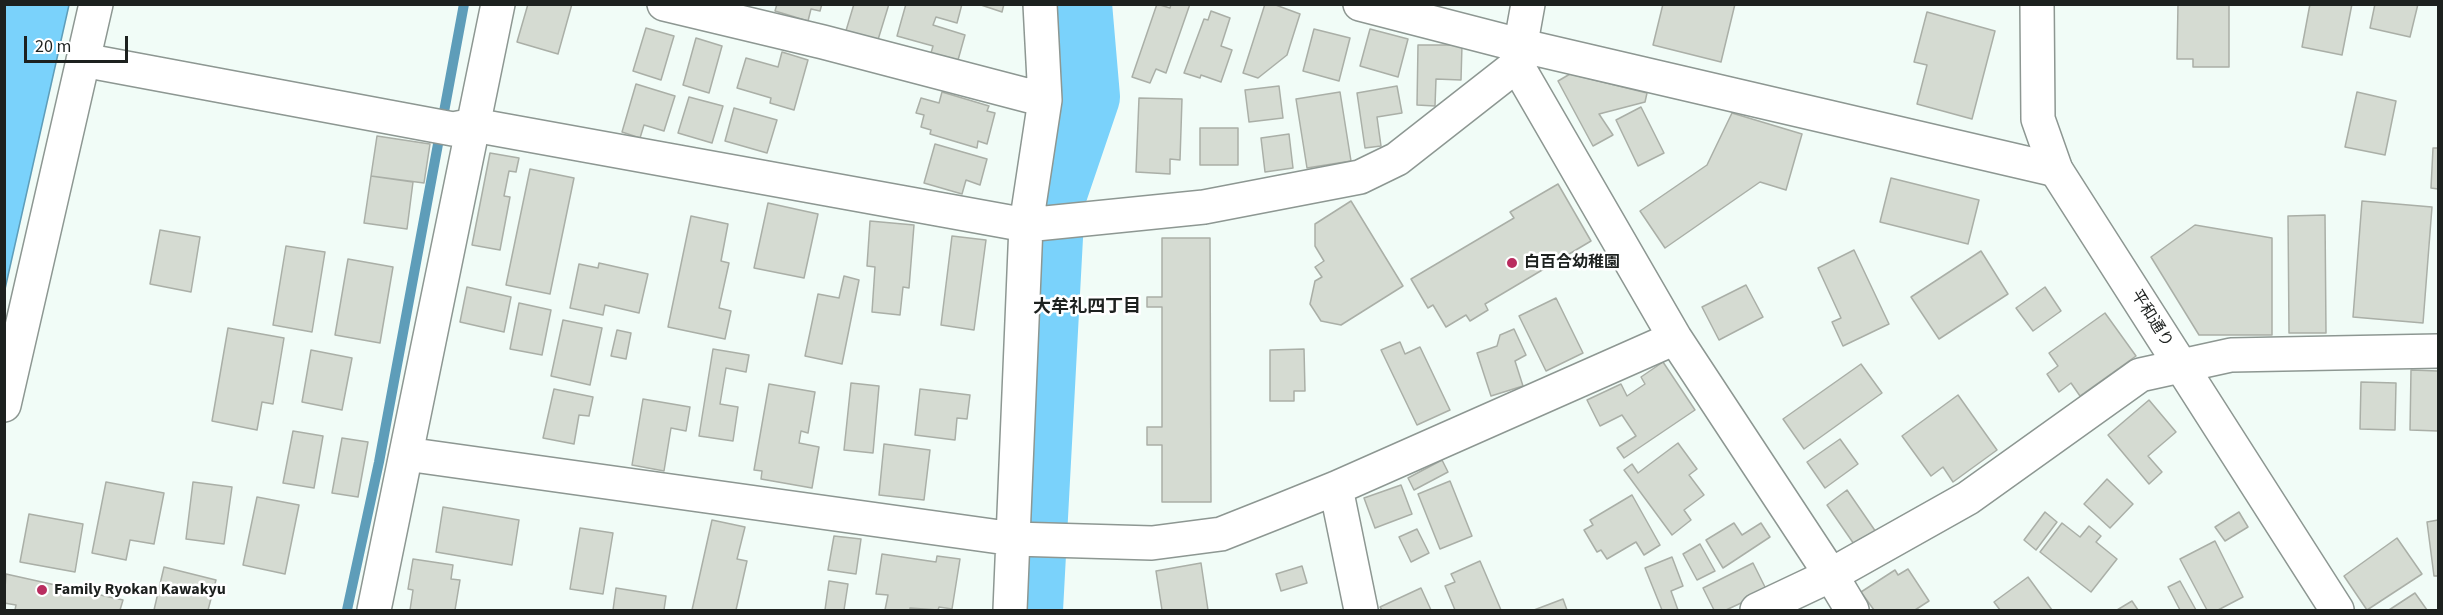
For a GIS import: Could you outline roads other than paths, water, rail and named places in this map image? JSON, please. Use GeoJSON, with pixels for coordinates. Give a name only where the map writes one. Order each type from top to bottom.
{"type":"FeatureCollection","features":[{"type":"Feature","properties":{"kind":"street"},"geometry":{"type":"LineString","coordinates":[[4,405],[96,4]]}},
{"type":"Feature","properties":{"kind":"street"},"geometry":{"type":"LineString","coordinates":[[374,610],[406,454],[453,126],[498,4]]}},
{"type":"Feature","properties":{"kind":"street"},"geometry":{"type":"LineString","coordinates":[[664,4],[823,42],[1045,100]]}},
{"type":"Feature","properties":{"kind":"street"},"geometry":{"type":"LineString","coordinates":[[1010,610],[1028,539],[1044,223],[1045,100],[1040,4]]}},
{"type":"Feature","properties":{"kind":"street"},"geometry":{"type":"LineString","coordinates":[[1360,4],[1518,55],[2056,170]]}},
{"type":"Feature","properties":{"kind":"street"},"geometry":{"type":"LineString","coordinates":[[83,60],[453,126],[1044,223],[1204,207],[1360,177],[1397,159],[1518,55],[1528,4]]}},
{"type":"Feature","properties":{"kind":"street","name":"平和通り"},"geometry":{"type":"LineString","coordinates":[[2037,4],[2038,119],[2056,170],[2337,610]]}},
{"type":"Feature","properties":{"kind":"street"},"geometry":{"type":"LineString","coordinates":[[1518,55],[1675,338],[1852,610]]}},
{"type":"Feature","properties":{"kind":"street"},"geometry":{"type":"LineString","coordinates":[[406,454],[1028,539],[1152,543],[1221,534],[1336,488],[1675,338]]}},
{"type":"Feature","properties":{"kind":"street"},"geometry":{"type":"LineString","coordinates":[[1757,610],[1831,575],[1968,498],[2140,375],[2182,368],[2231,355],[2439,351]]}},
{"type":"Feature","properties":{"kind":"street"},"geometry":{"type":"LineString","coordinates":[[1336,488],[1361,610]]}},
{"type":"Feature","properties":{"kind":"water"},"geometry":{"type":"Polygon","coordinates":[[[4,5],[69,5],[5,289],[4,5]]]}},
{"type":"Feature","properties":{"kind":"waterway"},"geometry":{"type":"LineString","coordinates":[[347,610],[379,462],[464,4]]}},
{"type":"Feature","properties":{"kind":"waterway"},"geometry":{"type":"LineString","coordinates":[[1032,610],[1054,200],[1089,97],[1081,4]]}},
{"type":"Feature","properties":{"kind":"place","name":"白百合幼稚園"},"geometry":{"type":"Point","coordinates":[1512,263]}},
{"type":"Feature","properties":{"kind":"place","name":"Family Ryokan Kawakyu"},"geometry":{"type":"Point","coordinates":[42,590]}},
{"type":"Feature","properties":{"kind":"district","name":"大牟礼四丁目"},"geometry":{"type":"Point","coordinates":[1087,308]}}]}
